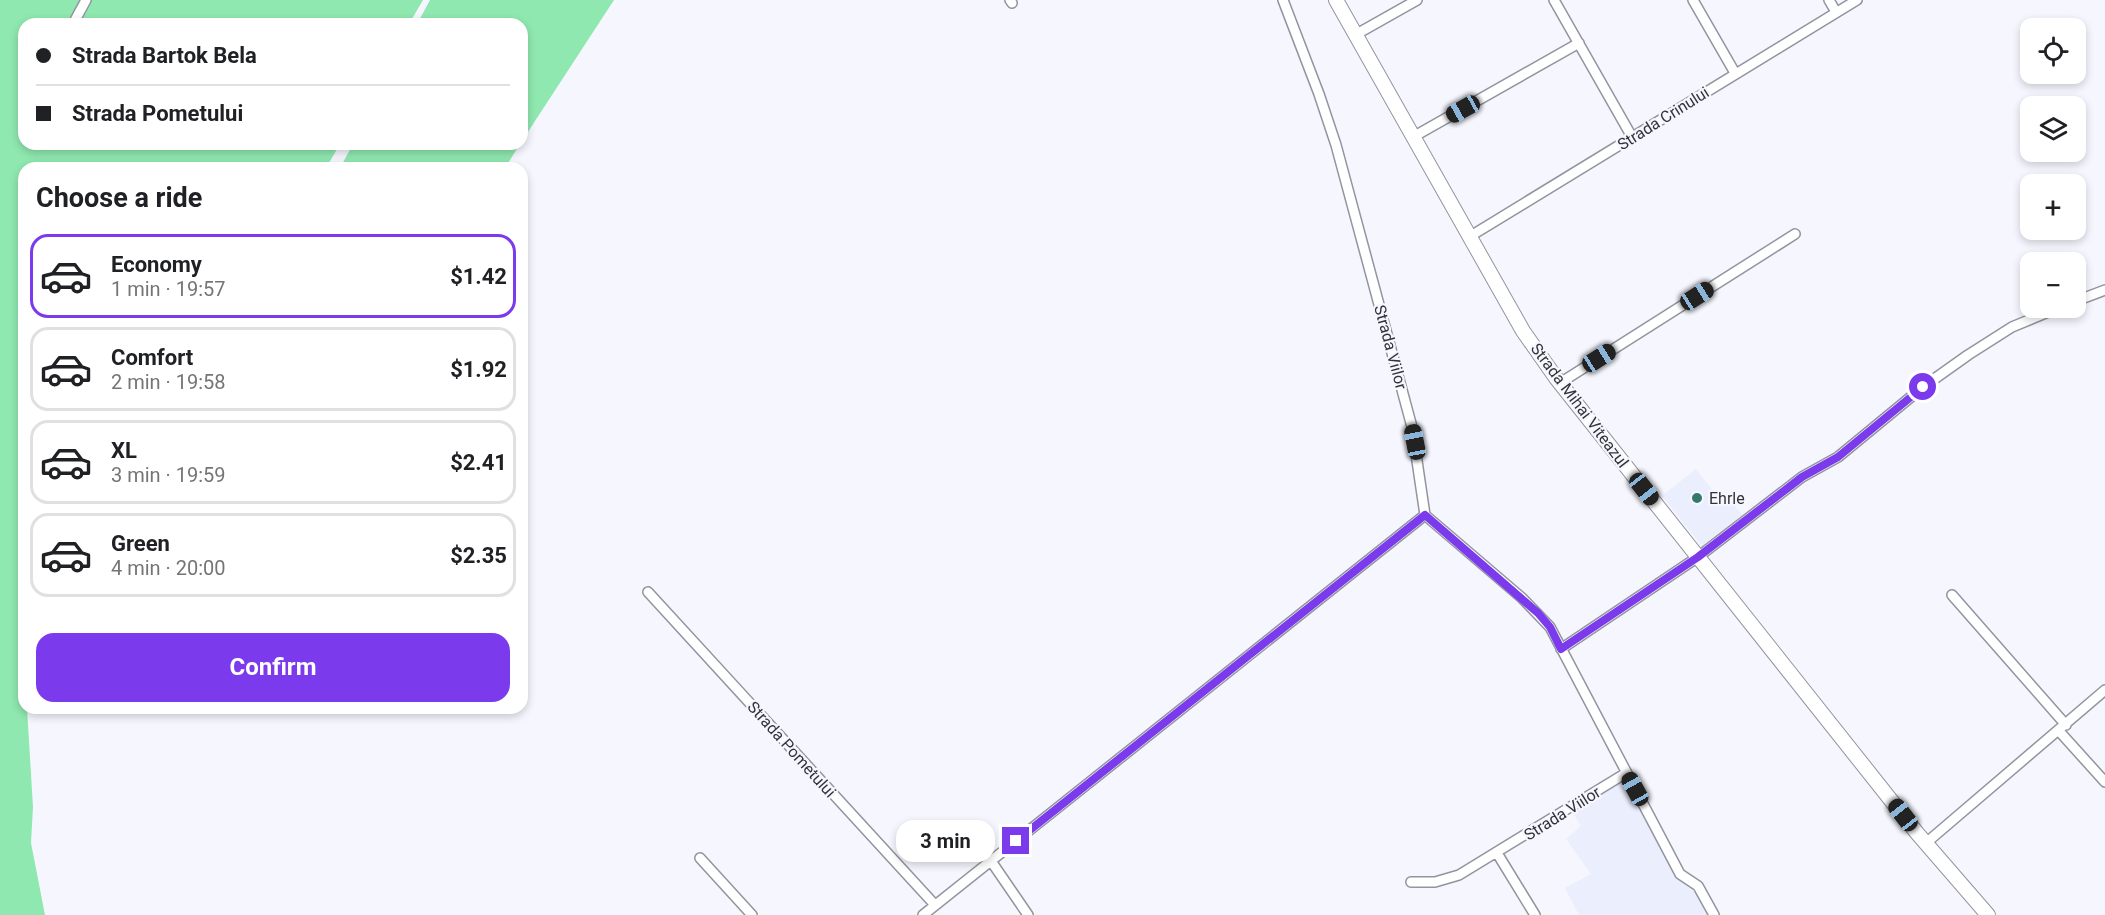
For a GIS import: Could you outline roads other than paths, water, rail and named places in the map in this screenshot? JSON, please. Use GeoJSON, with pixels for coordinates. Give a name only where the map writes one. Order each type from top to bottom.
{"type":"FeatureCollection","features":[{"type":"Feature","properties":{"kind":"highway","name":"Strada Mihai Viteazul"},"geometry":{"type":"LineString","coordinates":[[1336,0],[1523,331],[1560,382],[1698,557],[1926,843],[1988,915]]}},
{"type":"Feature","properties":{"kind":"street"},"geometry":{"type":"LineString","coordinates":[[76,18],[86,0]]}},
{"type":"Feature","properties":{"kind":"street","name":"Strada Viilor"},"geometry":{"type":"LineString","coordinates":[[1282,0],[1336,145],[1412,427],[1425,515]]}},
{"type":"Feature","properties":{"kind":"street"},"geometry":{"type":"LineString","coordinates":[[1355,34],[1417,0]]}},
{"type":"Feature","properties":{"kind":"street"},"geometry":{"type":"LineString","coordinates":[[1554,0],[1632,137]]}},
{"type":"Feature","properties":{"kind":"street"},"geometry":{"type":"LineString","coordinates":[[1693,0],[1735,73]]}},
{"type":"Feature","properties":{"kind":"street"},"geometry":{"type":"LineString","coordinates":[[1829,0],[1836,12]]}},
{"type":"Feature","properties":{"kind":"street","name":"Strada Crinului"},"geometry":{"type":"LineString","coordinates":[[1469,237],[1857,0]]}},
{"type":"Feature","properties":{"kind":"street"},"geometry":{"type":"LineString","coordinates":[[1413,137],[1579,43]]}},
{"type":"Feature","properties":{"kind":"street"},"geometry":{"type":"LineString","coordinates":[[1560,382],[1796,234]]}},
{"type":"Feature","properties":{"kind":"street"},"geometry":{"type":"LineString","coordinates":[[2086,297],[2105,290]]}},
{"type":"Feature","properties":{"kind":"street"},"geometry":{"type":"LineString","coordinates":[[1561,649],[1698,557],[1802,477],[1838,457],[1932,380],[2012,327],[2034,318]]}},
{"type":"Feature","properties":{"kind":"street"},"geometry":{"type":"LineString","coordinates":[[923,915],[1425,515],[1538,613],[1550,627],[1680,874],[1698,886],[1714,915]]}},
{"type":"Feature","properties":{"kind":"street","name":"Strada Pometului"},"geometry":{"type":"LineString","coordinates":[[648,592],[935,905]]}},
{"type":"Feature","properties":{"kind":"street"},"geometry":{"type":"LineString","coordinates":[[1953,595],[2105,782]]}},
{"type":"Feature","properties":{"kind":"street"},"geometry":{"type":"LineString","coordinates":[[1926,843],[2105,690]]}},
{"type":"Feature","properties":{"kind":"street","name":"Strada Viilor"},"geometry":{"type":"LineString","coordinates":[[1411,882],[1446,880],[1459,875],[1626,773]]}},
{"type":"Feature","properties":{"kind":"street"},"geometry":{"type":"LineString","coordinates":[[1497,853],[1535,915]]}},
{"type":"Feature","properties":{"kind":"street"},"geometry":{"type":"LineString","coordinates":[[700,858],[752,915]]}},
{"type":"Feature","properties":{"kind":"street"},"geometry":{"type":"LineString","coordinates":[[991,861],[1028,915]]}},
{"type":"Feature","properties":{"kind":"place","name":"Ehrle"},"geometry":{"type":"Point","coordinates":[1697,498]}}]}
